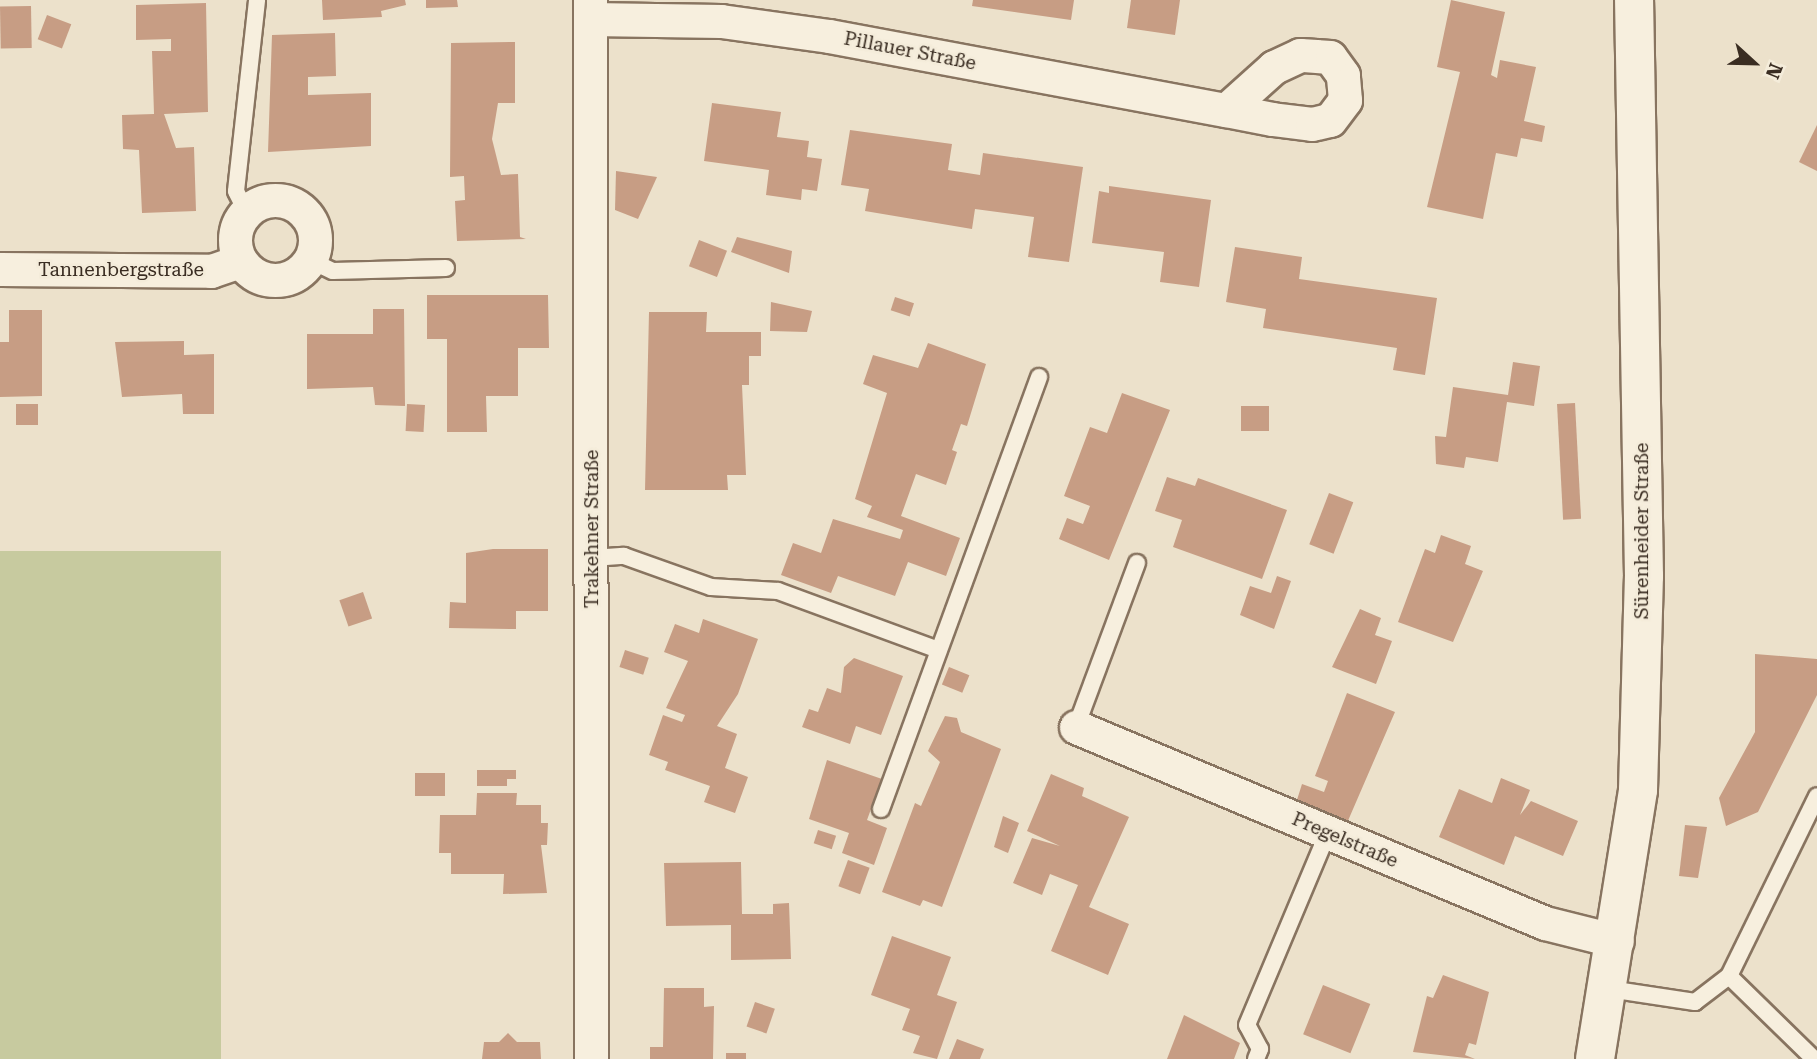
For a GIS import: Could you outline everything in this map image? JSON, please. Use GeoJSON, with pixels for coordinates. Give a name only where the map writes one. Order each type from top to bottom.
{"type":"FeatureCollection","features":[{"type":"Feature","properties":{"kind":"main road","name":"Sürenheider Straße"},"geometry":{"type":"LineString","coordinates":[[1595,1059],[1617,941],[1638,790],[1644,576],[1634,0]]}},
{"type":"Feature","properties":{"kind":"street","name":"Pillauer Straße"},"geometry":{"type":"LineString","coordinates":[[590,10],[721,21],[828,36],[1226,110]]}},
{"type":"Feature","properties":{"kind":"street","name":"Trakehner Straße"},"geometry":{"type":"LineString","coordinates":[[590,10],[591,1059]]}},
{"type":"Feature","properties":{"kind":"street"},"geometry":{"type":"LineString","coordinates":[[263,201],[300,207],[312,223],[310,260],[295,275],[275,281],[255,276],[240,261],[236,226],[246,211],[263,201]]}},
{"type":"Feature","properties":{"kind":"street","name":"Tannenbergstraße"},"geometry":{"type":"LineString","coordinates":[[0,268],[211,271],[240,261]]}},
{"type":"Feature","properties":{"kind":"street","name":"Pregelstraße"},"geometry":{"type":"LineString","coordinates":[[1076,727],[1545,923],[1617,941]]}},
{"type":"Feature","properties":{"kind":"lane"},"geometry":{"type":"LineString","coordinates":[[246,211],[236,191],[257,0]]}},
{"type":"Feature","properties":{"kind":"lane"},"geometry":{"type":"LineString","coordinates":[[310,260],[333,271],[446,268]]}},
{"type":"Feature","properties":{"kind":"lane"},"geometry":{"type":"LineString","coordinates":[[880,809],[1039,377]]}},
{"type":"Feature","properties":{"kind":"lane"},"geometry":{"type":"LineString","coordinates":[[592,558],[624,556],[711,587],[779,591],[938,650]]}},
{"type":"Feature","properties":{"kind":"lane"},"geometry":{"type":"LineString","coordinates":[[1076,727],[1137,563]]}},
{"type":"Feature","properties":{"kind":"lane"},"geometry":{"type":"LineString","coordinates":[[1609,989],[1695,1002],[1729,976],[1817,796]]}},
{"type":"Feature","properties":{"kind":"lane"},"geometry":{"type":"LineString","coordinates":[[1256,1059],[1260,1049],[1247,1025],[1328,832]]}},
{"type":"Feature","properties":{"kind":"lane"},"geometry":{"type":"LineString","coordinates":[[1729,976],[1814,1059]]}},
{"type":"Feature","properties":{"kind":"green space"},"geometry":{"type":"Polygon","coordinates":[[[0,551],[221,551],[221,1059],[0,1059],[0,551]]]}},
{"type":"Feature","properties":{"kind":"building"},"geometry":{"type":"Polygon","coordinates":[[[322,0],[405,0],[406,5],[381,11],[382,17],[323,20],[322,0]]]}},
{"type":"Feature","properties":{"kind":"building"},"geometry":{"type":"Polygon","coordinates":[[[426,0],[457,0],[458,7],[426,8],[426,0]]]}},
{"type":"Feature","properties":{"kind":"building"},"geometry":{"type":"Polygon","coordinates":[[[973,0],[1074,0],[1071,20],[972,6],[973,0]]]}},
{"type":"Feature","properties":{"kind":"building"},"geometry":{"type":"Polygon","coordinates":[[[1131,0],[1180,0],[1175,35],[1127,28],[1131,0]]]}},
{"type":"Feature","properties":{"kind":"building"},"geometry":{"type":"Polygon","coordinates":[[[1451,0],[1505,12],[1491,75],[1497,78],[1500,60],[1536,67],[1524,121],[1545,126],[1542,142],[1521,138],[1517,157],[1496,153],[1483,219],[1427,207],[1460,72],[1437,67],[1451,0]]]}},
{"type":"Feature","properties":{"kind":"building"},"geometry":{"type":"Polygon","coordinates":[[[206,3],[208,112],[164,114],[176,148],[194,147],[196,211],[142,213],[139,150],[123,149],[122,115],[154,114],[152,51],[171,51],[171,39],[136,40],[136,5],[206,3]]]}},
{"type":"Feature","properties":{"kind":"building"},"geometry":{"type":"Polygon","coordinates":[[[31,6],[32,48],[1,49],[0,7],[31,6]]]}},
{"type":"Feature","properties":{"kind":"building"},"geometry":{"type":"Polygon","coordinates":[[[47,15],[71,24],[62,49],[38,39],[47,15]]]}},
{"type":"Feature","properties":{"kind":"building"},"geometry":{"type":"Polygon","coordinates":[[[335,33],[336,76],[308,77],[308,95],[371,93],[371,146],[268,152],[272,35],[335,33]]]}},
{"type":"Feature","properties":{"kind":"building"},"geometry":{"type":"Polygon","coordinates":[[[515,42],[515,103],[498,103],[492,139],[501,175],[518,174],[520,237],[526,239],[457,241],[455,201],[465,200],[464,176],[450,177],[451,43],[515,42]]]}},
{"type":"Feature","properties":{"kind":"building"},"geometry":{"type":"Polygon","coordinates":[[[712,103],[781,112],[777,137],[809,141],[807,157],[822,159],[817,191],[802,189],[801,200],[766,195],[769,170],[704,161],[712,103]]]}},
{"type":"Feature","properties":{"kind":"building"},"geometry":{"type":"Polygon","coordinates":[[[1817,125],[1817,171],[1799,162],[1817,125]]]}},
{"type":"Feature","properties":{"kind":"building"},"geometry":{"type":"Polygon","coordinates":[[[850,130],[952,144],[948,170],[980,175],[983,153],[1083,167],[1069,262],[1028,257],[1034,217],[975,209],[972,229],[865,211],[869,189],[841,185],[850,130]]]}},
{"type":"Feature","properties":{"kind":"building"},"geometry":{"type":"Polygon","coordinates":[[[616,171],[657,177],[638,219],[615,210],[616,171]]]}},
{"type":"Feature","properties":{"kind":"building"},"geometry":{"type":"Polygon","coordinates":[[[1109,186],[1211,200],[1199,287],[1160,282],[1164,252],[1092,243],[1099,191],[1109,193],[1109,186]]]}},
{"type":"Feature","properties":{"kind":"building"},"geometry":{"type":"Polygon","coordinates":[[[737,237],[792,251],[789,273],[731,252],[737,237]]]}},
{"type":"Feature","properties":{"kind":"building"},"geometry":{"type":"Polygon","coordinates":[[[699,240],[727,251],[717,277],[689,266],[699,240]]]}},
{"type":"Feature","properties":{"kind":"building"},"geometry":{"type":"Polygon","coordinates":[[[1235,247],[1302,257],[1299,279],[1437,298],[1425,375],[1393,370],[1397,348],[1263,328],[1266,309],[1226,302],[1235,247]]]}},
{"type":"Feature","properties":{"kind":"building"},"geometry":{"type":"Polygon","coordinates":[[[427,295],[548,295],[549,348],[518,348],[518,396],[486,396],[487,432],[447,432],[447,339],[427,339],[427,295]]]}},
{"type":"Feature","properties":{"kind":"building"},"geometry":{"type":"Polygon","coordinates":[[[895,297],[914,303],[910,316],[891,310],[895,297]]]}},
{"type":"Feature","properties":{"kind":"building"},"geometry":{"type":"Polygon","coordinates":[[[771,302],[812,311],[807,332],[770,331],[771,302]]]}},
{"type":"Feature","properties":{"kind":"building"},"geometry":{"type":"Polygon","coordinates":[[[373,309],[404,309],[405,406],[375,405],[373,387],[307,389],[307,334],[373,334],[373,309]]]}},
{"type":"Feature","properties":{"kind":"building"},"geometry":{"type":"Polygon","coordinates":[[[9,310],[42,310],[42,396],[0,397],[0,342],[9,342],[9,310]]]}},
{"type":"Feature","properties":{"kind":"building"},"geometry":{"type":"Polygon","coordinates":[[[649,312],[707,312],[706,332],[761,332],[761,356],[749,356],[749,385],[742,385],[746,475],[727,475],[728,490],[645,490],[649,312]]]}},
{"type":"Feature","properties":{"kind":"building"},"geometry":{"type":"Polygon","coordinates":[[[184,341],[184,355],[214,354],[214,414],[183,414],[182,394],[122,397],[115,342],[184,341]]]}},
{"type":"Feature","properties":{"kind":"building"},"geometry":{"type":"Polygon","coordinates":[[[928,343],[986,364],[967,426],[961,424],[952,450],[957,452],[946,485],[916,474],[901,516],[960,538],[946,576],[908,562],[895,596],[838,576],[831,593],[781,575],[793,543],[821,553],[833,519],[900,539],[903,530],[867,517],[872,506],[855,499],[887,393],[863,384],[873,355],[918,368],[928,343]]]}},
{"type":"Feature","properties":{"kind":"building"},"geometry":{"type":"Polygon","coordinates":[[[1513,362],[1540,366],[1534,406],[1507,402],[1498,462],[1466,457],[1464,468],[1436,464],[1435,436],[1446,437],[1453,387],[1508,395],[1513,362]]]}},
{"type":"Feature","properties":{"kind":"building"},"geometry":{"type":"Polygon","coordinates":[[[1122,393],[1170,410],[1109,560],[1059,539],[1067,518],[1083,524],[1090,506],[1064,496],[1090,427],[1107,433],[1122,393]]]}},
{"type":"Feature","properties":{"kind":"building"},"geometry":{"type":"Polygon","coordinates":[[[1575,403],[1581,519],[1563,520],[1557,404],[1575,403]]]}},
{"type":"Feature","properties":{"kind":"building"},"geometry":{"type":"Polygon","coordinates":[[[16,404],[38,404],[38,425],[16,425],[16,404]]]}},
{"type":"Feature","properties":{"kind":"building"},"geometry":{"type":"Polygon","coordinates":[[[407,404],[425,405],[424,432],[406,431],[407,404]]]}},
{"type":"Feature","properties":{"kind":"building"},"geometry":{"type":"Polygon","coordinates":[[[1241,406],[1269,406],[1269,431],[1241,431],[1241,406]]]}},
{"type":"Feature","properties":{"kind":"building"},"geometry":{"type":"Polygon","coordinates":[[[1167,477],[1195,486],[1198,478],[1287,510],[1262,579],[1173,547],[1182,520],[1155,511],[1167,477]]]}},
{"type":"Feature","properties":{"kind":"building"},"geometry":{"type":"Polygon","coordinates":[[[1329,493],[1353,502],[1334,554],[1309,544],[1329,493]]]}},
{"type":"Feature","properties":{"kind":"building"},"geometry":{"type":"Polygon","coordinates":[[[1441,535],[1471,546],[1465,564],[1483,571],[1453,642],[1398,622],[1425,549],[1435,553],[1441,535]]]}},
{"type":"Feature","properties":{"kind":"building"},"geometry":{"type":"Polygon","coordinates":[[[493,549],[548,549],[548,611],[516,611],[516,629],[449,628],[450,602],[466,603],[466,553],[493,549]]]}},
{"type":"Feature","properties":{"kind":"building"},"geometry":{"type":"Polygon","coordinates":[[[1277,576],[1291,581],[1274,629],[1240,615],[1250,586],[1271,593],[1277,576]]]}},
{"type":"Feature","properties":{"kind":"building"},"geometry":{"type":"Polygon","coordinates":[[[363,592],[372,618],[348,627],[339,600],[363,592]]]}},
{"type":"Feature","properties":{"kind":"building"},"geometry":{"type":"Polygon","coordinates":[[[1360,609],[1381,618],[1375,635],[1392,641],[1376,684],[1332,667],[1360,609]]]}},
{"type":"Feature","properties":{"kind":"building"},"geometry":{"type":"Polygon","coordinates":[[[703,619],[758,639],[738,694],[717,726],[737,734],[725,768],[748,777],[735,813],[704,802],[710,786],[665,770],[668,762],[649,755],[663,715],[682,722],[685,715],[666,708],[688,661],[664,652],[675,624],[699,633],[703,619]]]}},
{"type":"Feature","properties":{"kind":"building"},"geometry":{"type":"Polygon","coordinates":[[[625,650],[649,658],[643,675],[619,667],[625,650]]]}},
{"type":"Feature","properties":{"kind":"building"},"geometry":{"type":"Polygon","coordinates":[[[1755,654],[1817,659],[1817,695],[1758,812],[1726,826],[1719,798],[1755,732],[1755,654]]]}},
{"type":"Feature","properties":{"kind":"building"},"geometry":{"type":"Polygon","coordinates":[[[854,658],[903,676],[881,735],[856,726],[850,744],[802,727],[809,709],[818,712],[827,688],[841,693],[844,667],[854,658]]]}},
{"type":"Feature","properties":{"kind":"building"},"geometry":{"type":"Polygon","coordinates":[[[949,667],[969,675],[962,693],[942,685],[949,667]]]}},
{"type":"Feature","properties":{"kind":"building"},"geometry":{"type":"Polygon","coordinates":[[[1347,693],[1395,712],[1347,823],[1296,803],[1302,784],[1324,792],[1328,781],[1315,776],[1347,693]]]}},
{"type":"Feature","properties":{"kind":"building"},"geometry":{"type":"Polygon","coordinates":[[[945,716],[957,718],[961,732],[1001,749],[942,907],[923,900],[920,906],[882,892],[915,803],[921,806],[940,762],[928,751],[945,716]]]}},
{"type":"Feature","properties":{"kind":"building"},"geometry":{"type":"Polygon","coordinates":[[[827,760],[882,779],[867,820],[887,828],[874,865],[842,853],[849,833],[809,819],[827,760]]]}},
{"type":"Feature","properties":{"kind":"building"},"geometry":{"type":"Polygon","coordinates":[[[477,770],[516,770],[516,779],[507,779],[507,786],[477,786],[477,770]]]}},
{"type":"Feature","properties":{"kind":"building"},"geometry":{"type":"Polygon","coordinates":[[[415,773],[445,773],[445,796],[415,796],[415,773]]]}},
{"type":"Feature","properties":{"kind":"building"},"geometry":{"type":"Polygon","coordinates":[[[1051,774],[1084,788],[1082,796],[1129,817],[1089,907],[1129,924],[1108,975],[1051,951],[1078,885],[1050,874],[1042,895],[1013,883],[1032,838],[1060,846],[1027,831],[1051,774]]]}},
{"type":"Feature","properties":{"kind":"building"},"geometry":{"type":"Polygon","coordinates":[[[1501,778],[1530,790],[1520,815],[1531,801],[1578,821],[1563,856],[1515,836],[1504,865],[1439,837],[1459,789],[1492,803],[1501,778]]]}},
{"type":"Feature","properties":{"kind":"building"},"geometry":{"type":"Polygon","coordinates":[[[477,793],[517,793],[516,805],[541,805],[541,823],[548,823],[547,845],[541,845],[547,893],[503,894],[504,874],[451,874],[451,853],[439,853],[440,815],[476,815],[477,793]]]}},
{"type":"Feature","properties":{"kind":"building"},"geometry":{"type":"Polygon","coordinates":[[[1003,816],[1019,823],[1008,853],[994,847],[1003,816]]]}},
{"type":"Feature","properties":{"kind":"building"},"geometry":{"type":"Polygon","coordinates":[[[1685,825],[1707,827],[1698,878],[1679,876],[1685,825]]]}},
{"type":"Feature","properties":{"kind":"building"},"geometry":{"type":"Polygon","coordinates":[[[818,830],[836,836],[832,849],[814,843],[818,830]]]}},
{"type":"Feature","properties":{"kind":"building"},"geometry":{"type":"Polygon","coordinates":[[[848,860],[870,868],[860,894],[838,886],[848,860]]]}},
{"type":"Feature","properties":{"kind":"building"},"geometry":{"type":"Polygon","coordinates":[[[741,862],[742,914],[773,914],[773,904],[789,903],[791,959],[731,960],[731,925],[666,926],[664,863],[741,862]]]}},
{"type":"Feature","properties":{"kind":"building"},"geometry":{"type":"Polygon","coordinates":[[[892,936],[951,957],[937,995],[957,1002],[937,1059],[913,1053],[920,1036],[902,1030],[910,1009],[871,995],[892,936]]]}},
{"type":"Feature","properties":{"kind":"building"},"geometry":{"type":"Polygon","coordinates":[[[1443,975],[1489,992],[1476,1045],[1469,1043],[1465,1055],[1475,1059],[1413,1052],[1427,996],[1433,998],[1443,975]]]}},
{"type":"Feature","properties":{"kind":"building"},"geometry":{"type":"Polygon","coordinates":[[[1323,985],[1370,1004],[1350,1053],[1303,1034],[1323,985]]]}},
{"type":"Feature","properties":{"kind":"building"},"geometry":{"type":"Polygon","coordinates":[[[664,988],[704,988],[704,1007],[714,1006],[713,1059],[650,1059],[650,1047],[663,1047],[664,988]]]}},
{"type":"Feature","properties":{"kind":"building"},"geometry":{"type":"Polygon","coordinates":[[[755,1002],[775,1009],[766,1033],[747,1027],[755,1002]]]}},
{"type":"Feature","properties":{"kind":"building"},"geometry":{"type":"Polygon","coordinates":[[[1184,1015],[1240,1043],[1234,1059],[1167,1059],[1184,1015]]]}},
{"type":"Feature","properties":{"kind":"building"},"geometry":{"type":"Polygon","coordinates":[[[508,1033],[517,1042],[540,1042],[541,1059],[482,1059],[484,1042],[499,1042],[508,1033]]]}},
{"type":"Feature","properties":{"kind":"building"},"geometry":{"type":"Polygon","coordinates":[[[957,1039],[984,1049],[980,1059],[949,1059],[957,1039]]]}},
{"type":"Feature","properties":{"kind":"building"},"geometry":{"type":"Polygon","coordinates":[[[726,1053],[746,1053],[746,1059],[726,1059],[726,1053]]]}}]}
